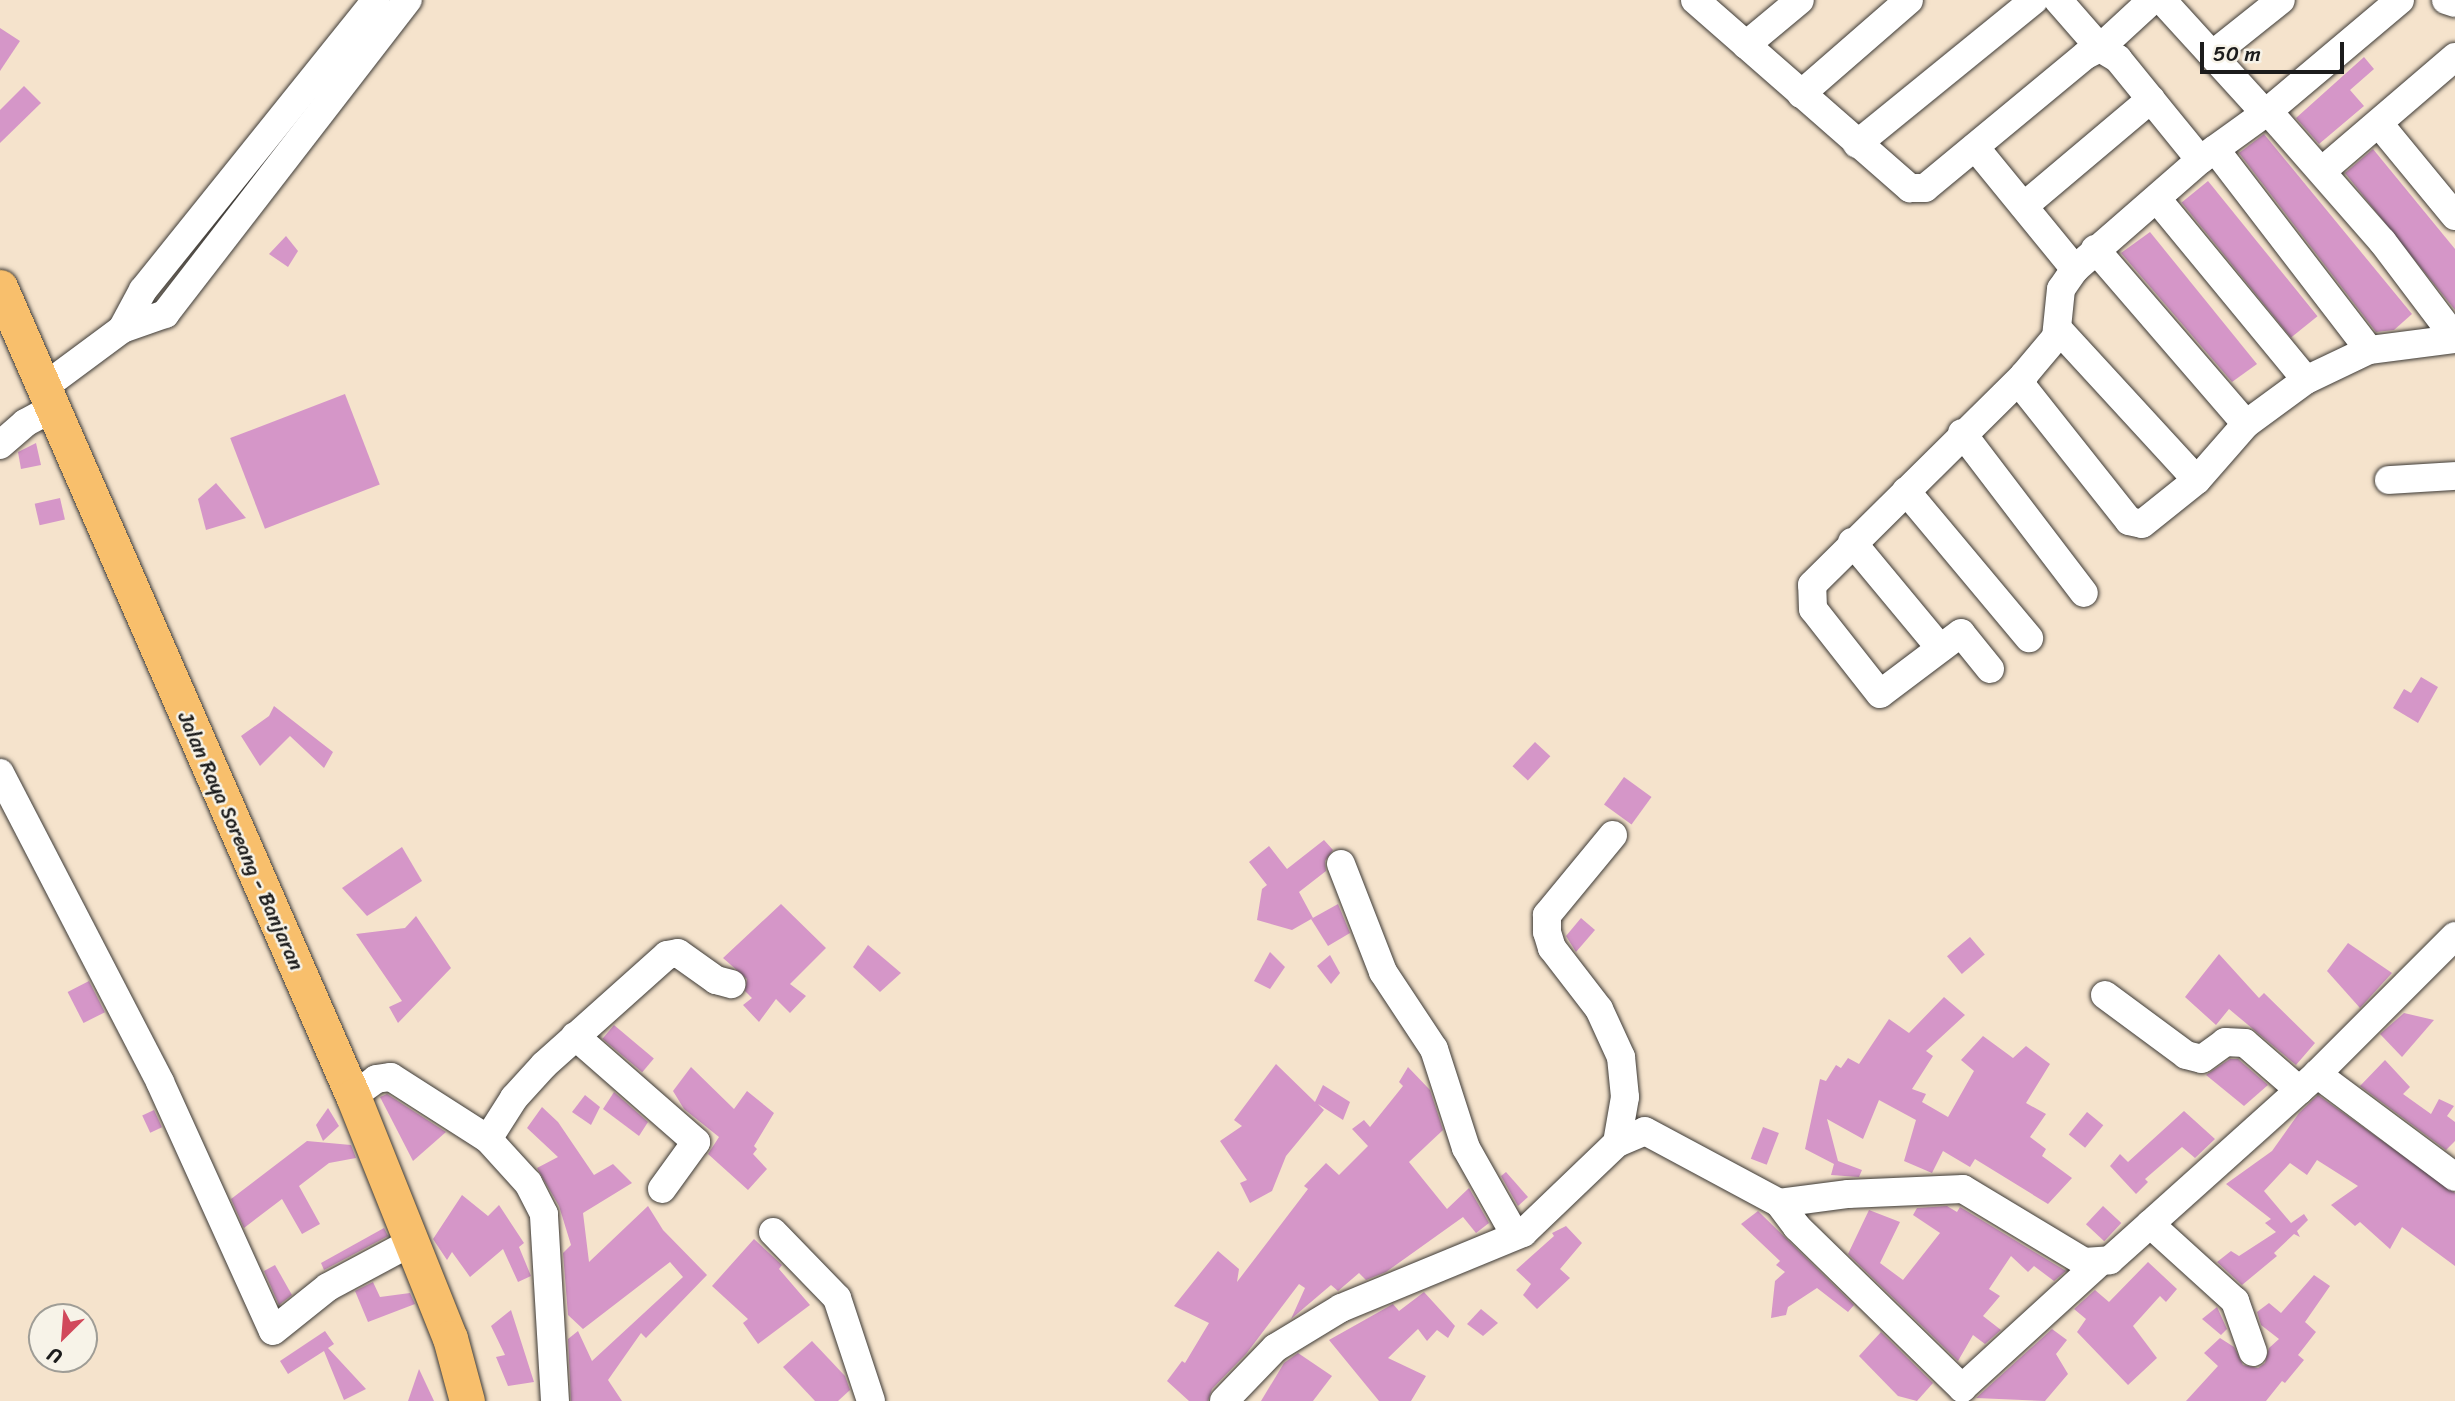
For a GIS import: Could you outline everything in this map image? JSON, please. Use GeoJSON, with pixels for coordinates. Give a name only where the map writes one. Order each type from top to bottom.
{"type":"FeatureCollection","features":[{"type":"Feature","properties":{"kind":"main road","name":"Jalan Raya Soreang - Banjaran"},"geometry":{"type":"LineString","coordinates":[[0,287],[353,1096],[450,1338],[467,1401]]}},
{"type":"Feature","properties":{"kind":"street"},"geometry":{"type":"LineString","coordinates":[[0,445],[122,329],[165,314],[376,0]]}},
{"type":"Feature","properties":{"kind":"street"},"geometry":{"type":"LineString","coordinates":[[281,140],[408,0]]}},
{"type":"Feature","properties":{"kind":"street"},"geometry":{"type":"LineString","coordinates":[[1695,0],[1910,188],[1925,188],[2086,55],[2100,48],[2152,0]]}},
{"type":"Feature","properties":{"kind":"street"},"geometry":{"type":"LineString","coordinates":[[1746,45],[1800,0]]}},
{"type":"Feature","properties":{"kind":"street"},"geometry":{"type":"LineString","coordinates":[[1801,94],[1909,0]]}},
{"type":"Feature","properties":{"kind":"street"},"geometry":{"type":"LineString","coordinates":[[1857,144],[2034,0]]}},
{"type":"Feature","properties":{"kind":"street"},"geometry":{"type":"LineString","coordinates":[[2058,0],[2100,48],[2118,59],[2151,99],[2208,155],[2369,350]]}},
{"type":"Feature","properties":{"kind":"street"},"geometry":{"type":"LineString","coordinates":[[2162,0],[2322,171],[2455,339]]}},
{"type":"Feature","properties":{"kind":"street"},"geometry":{"type":"LineString","coordinates":[[2212,55],[2281,0]]}},
{"type":"Feature","properties":{"kind":"street"},"geometry":{"type":"LineString","coordinates":[[1990,669],[1961,633],[1889,691],[1880,694],[1872,688],[1813,609],[1812,585],[1852,542],[2051,346],[2058,329],[2061,289],[2075,269],[2095,249],[2208,155],[2267,112],[2400,0]]}},
{"type":"Feature","properties":{"kind":"street"},"geometry":{"type":"LineString","coordinates":[[2446,0],[2455,3]]}},
{"type":"Feature","properties":{"kind":"street"},"geometry":{"type":"LineString","coordinates":[[2322,171],[2451,69]]}},
{"type":"Feature","properties":{"kind":"street"},"geometry":{"type":"LineString","coordinates":[[2024,206],[2151,99]]}},
{"type":"Feature","properties":{"kind":"street"},"geometry":{"type":"LineString","coordinates":[[2380,125],[2455,216]]}},
{"type":"Feature","properties":{"kind":"street"},"geometry":{"type":"LineString","coordinates":[[1975,147],[2075,269]]}},
{"type":"Feature","properties":{"kind":"street"},"geometry":{"type":"LineString","coordinates":[[2157,199],[2306,380]]}},
{"type":"Feature","properties":{"kind":"street"},"geometry":{"type":"LineString","coordinates":[[2095,249],[2246,424]]}},
{"type":"Feature","properties":{"kind":"street"},"geometry":{"type":"LineString","coordinates":[[2058,329],[2197,480]]}},
{"type":"Feature","properties":{"kind":"street"},"geometry":{"type":"LineString","coordinates":[[2024,375],[2026,394],[2129,521],[2147,523],[2197,480],[2246,424],[2306,380],[2369,350],[2455,339]]}},
{"type":"Feature","properties":{"kind":"street"},"geometry":{"type":"LineString","coordinates":[[1962,433],[2084,593]]}},
{"type":"Feature","properties":{"kind":"street"},"geometry":{"type":"LineString","coordinates":[[2389,480],[2455,476]]}},
{"type":"Feature","properties":{"kind":"street"},"geometry":{"type":"LineString","coordinates":[[1906,491],[2029,638]]}},
{"type":"Feature","properties":{"kind":"street"},"geometry":{"type":"LineString","coordinates":[[1852,542],[1940,648]]}},
{"type":"Feature","properties":{"kind":"street"},"geometry":{"type":"LineString","coordinates":[[0,774],[160,1082],[273,1331],[328,1287],[412,1242]]}},
{"type":"Feature","properties":{"kind":"street"},"geometry":{"type":"LineString","coordinates":[[1614,835],[1547,915],[1547,932],[1552,948],[1599,1009],[1621,1057],[1625,1097],[1617,1143]]}},
{"type":"Feature","properties":{"kind":"street"},"geometry":{"type":"LineString","coordinates":[[1341,864],[1383,972],[1434,1049],[1466,1148],[1516,1235]]}},
{"type":"Feature","properties":{"kind":"street"},"geometry":{"type":"LineString","coordinates":[[1224,1401],[1275,1348],[1341,1308],[1516,1235],[1539,1222],[1617,1143],[1634,1132],[1656,1135],[1779,1203],[1797,1227],[1962,1388],[2098,1264],[2110,1260],[2308,1082],[2455,936]]}},
{"type":"Feature","properties":{"kind":"street"},"geometry":{"type":"LineString","coordinates":[[488,1139],[514,1098],[575,1036],[651,967],[673,953],[731,984]]}},
{"type":"Feature","properties":{"kind":"street"},"geometry":{"type":"LineString","coordinates":[[2105,995],[2186,1055],[2202,1059],[2225,1042],[2245,1043],[2455,1177]]}},
{"type":"Feature","properties":{"kind":"street"},"geometry":{"type":"LineString","coordinates":[[575,1036],[696,1142],[662,1189]]}},
{"type":"Feature","properties":{"kind":"street"},"geometry":{"type":"LineString","coordinates":[[353,1096],[376,1079],[391,1077],[488,1139],[528,1183],[544,1214],[555,1401]]}},
{"type":"Feature","properties":{"kind":"street"},"geometry":{"type":"LineString","coordinates":[[1779,1203],[1848,1194],[1963,1189],[2084,1262],[2098,1264]]}},
{"type":"Feature","properties":{"kind":"street"},"geometry":{"type":"LineString","coordinates":[[2150,1224],[2235,1301],[2253,1352]]}},
{"type":"Feature","properties":{"kind":"street"},"geometry":{"type":"LineString","coordinates":[[773,1232],[837,1298],[871,1401]]}},
{"type":"Feature","properties":{"kind":"building"},"geometry":{"type":"Polygon","coordinates":[[[0,28],[20,41],[0,71],[0,28]]]}},
{"type":"Feature","properties":{"kind":"building"},"geometry":{"type":"Polygon","coordinates":[[[2364,57],[2374,69],[2350,90],[2364,106],[2319,144],[2296,118],[2364,57]]]}},
{"type":"Feature","properties":{"kind":"building"},"geometry":{"type":"Polygon","coordinates":[[[24,86],[41,103],[0,143],[0,110],[24,86]]]}},
{"type":"Feature","properties":{"kind":"building"},"geometry":{"type":"Polygon","coordinates":[[[2264,134],[2412,314],[2394,330],[2376,332],[2239,153],[2264,134]]]}},
{"type":"Feature","properties":{"kind":"building"},"geometry":{"type":"Polygon","coordinates":[[[2373,149],[2455,249],[2455,310],[2345,173],[2373,149]]]}},
{"type":"Feature","properties":{"kind":"building"},"geometry":{"type":"Polygon","coordinates":[[[2208,181],[2318,316],[2291,338],[2182,202],[2208,181]]]}},
{"type":"Feature","properties":{"kind":"building"},"geometry":{"type":"Polygon","coordinates":[[[2150,232],[2257,364],[2232,382],[2121,253],[2150,232]]]}},
{"type":"Feature","properties":{"kind":"building"},"geometry":{"type":"Polygon","coordinates":[[[286,236],[298,251],[288,267],[269,254],[286,236]]]}},
{"type":"Feature","properties":{"kind":"building"},"geometry":{"type":"Polygon","coordinates":[[[345,394],[380,485],[265,529],[230,438],[345,394]]]}},
{"type":"Feature","properties":{"kind":"building"},"geometry":{"type":"Polygon","coordinates":[[[36,443],[41,465],[21,469],[18,452],[36,443]]]}},
{"type":"Feature","properties":{"kind":"building"},"geometry":{"type":"Polygon","coordinates":[[[216,483],[246,518],[206,530],[198,499],[216,483]]]}},
{"type":"Feature","properties":{"kind":"building"},"geometry":{"type":"Polygon","coordinates":[[[60,498],[65,519],[40,525],[35,504],[60,498]]]}},
{"type":"Feature","properties":{"kind":"building"},"geometry":{"type":"Polygon","coordinates":[[[2421,677],[2438,687],[2418,723],[2393,708],[2404,689],[2411,693],[2421,677]]]}},
{"type":"Feature","properties":{"kind":"building"},"geometry":{"type":"Polygon","coordinates":[[[274,706],[333,752],[324,768],[290,736],[260,766],[241,736],[269,716],[274,706]]]}},
{"type":"Feature","properties":{"kind":"building"},"geometry":{"type":"Polygon","coordinates":[[[1535,742],[1550,756],[1528,780],[1512,766],[1535,742]]]}},
{"type":"Feature","properties":{"kind":"building"},"geometry":{"type":"Polygon","coordinates":[[[1624,777],[1652,797],[1632,824],[1604,805],[1624,777]]]}},
{"type":"Feature","properties":{"kind":"building"},"geometry":{"type":"Polygon","coordinates":[[[1324,840],[1333,850],[1325,861],[1326,871],[1299,892],[1313,918],[1292,930],[1257,920],[1262,889],[1267,885],[1249,862],[1269,846],[1287,869],[1324,840]]]}},
{"type":"Feature","properties":{"kind":"building"},"geometry":{"type":"Polygon","coordinates":[[[402,847],[422,881],[367,916],[342,888],[402,847]]]}},
{"type":"Feature","properties":{"kind":"building"},"geometry":{"type":"Polygon","coordinates":[[[781,904],[826,948],[790,984],[806,996],[790,1013],[776,999],[759,1022],[743,1005],[752,998],[745,991],[747,979],[723,958],[781,904]]]}},
{"type":"Feature","properties":{"kind":"building"},"geometry":{"type":"Polygon","coordinates":[[[1338,904],[1350,933],[1328,946],[1311,919],[1338,904]]]}},
{"type":"Feature","properties":{"kind":"building"},"geometry":{"type":"Polygon","coordinates":[[[416,916],[451,968],[398,1023],[389,1007],[402,1001],[356,934],[405,928],[416,916]]]}},
{"type":"Feature","properties":{"kind":"building"},"geometry":{"type":"Polygon","coordinates":[[[1581,918],[1595,930],[1576,952],[1566,936],[1581,918]]]}},
{"type":"Feature","properties":{"kind":"building"},"geometry":{"type":"Polygon","coordinates":[[[1970,937],[1985,955],[1962,974],[1947,956],[1970,937]]]}},
{"type":"Feature","properties":{"kind":"building"},"geometry":{"type":"Polygon","coordinates":[[[2348,943],[2392,973],[2360,1008],[2327,971],[2348,943]]]}},
{"type":"Feature","properties":{"kind":"building"},"geometry":{"type":"Polygon","coordinates":[[[868,945],[901,973],[880,992],[853,967],[868,945]]]}},
{"type":"Feature","properties":{"kind":"building"},"geometry":{"type":"Polygon","coordinates":[[[1270,952],[1285,967],[1270,989],[1254,981],[1270,952]]]}},
{"type":"Feature","properties":{"kind":"building"},"geometry":{"type":"Polygon","coordinates":[[[2219,954],[2259,998],[2264,993],[2315,1043],[2296,1065],[2229,1009],[2216,1025],[2185,997],[2219,954]]]}},
{"type":"Feature","properties":{"kind":"building"},"geometry":{"type":"Polygon","coordinates":[[[1330,955],[1340,973],[1331,984],[1317,966],[1330,955]]]}},
{"type":"Feature","properties":{"kind":"building"},"geometry":{"type":"Polygon","coordinates":[[[89,981],[105,1012],[84,1023],[68,992],[89,981]]]}},
{"type":"Feature","properties":{"kind":"building"},"geometry":{"type":"Polygon","coordinates":[[[1944,997],[1965,1015],[1926,1051],[1933,1056],[1912,1089],[1926,1094],[1922,1102],[1948,1117],[1974,1071],[1961,1060],[1983,1036],[2013,1058],[2026,1046],[2050,1064],[2026,1103],[2046,1114],[2030,1137],[2046,1149],[2042,1156],[2072,1178],[2048,1204],[1975,1159],[1970,1167],[1943,1151],[1932,1173],[1904,1161],[1916,1120],[1879,1100],[1863,1139],[1827,1119],[1838,1161],[1862,1170],[1859,1177],[1831,1175],[1834,1164],[1805,1149],[1820,1079],[1826,1081],[1836,1065],[1841,1068],[1848,1058],[1859,1064],[1889,1019],[1909,1033],[1944,997]]]}},
{"type":"Feature","properties":{"kind":"building"},"geometry":{"type":"Polygon","coordinates":[[[2404,1013],[2434,1020],[2402,1057],[2380,1034],[2404,1013]]]}},
{"type":"Feature","properties":{"kind":"building"},"geometry":{"type":"Polygon","coordinates":[[[614,1025],[654,1058],[642,1072],[602,1039],[614,1025]]]}},
{"type":"Feature","properties":{"kind":"building"},"geometry":{"type":"Polygon","coordinates":[[[2230,1059],[2238,1059],[2268,1085],[2244,1106],[2206,1075],[2230,1059]]]}},
{"type":"Feature","properties":{"kind":"building"},"geometry":{"type":"Polygon","coordinates":[[[2385,1060],[2410,1087],[2403,1094],[2431,1114],[2439,1099],[2454,1106],[2447,1116],[2455,1122],[2455,1141],[2446,1150],[2360,1086],[2385,1060]]]}},
{"type":"Feature","properties":{"kind":"building"},"geometry":{"type":"Polygon","coordinates":[[[1276,1064],[1315,1102],[1323,1085],[1350,1102],[1343,1120],[1318,1104],[1324,1110],[1286,1156],[1272,1191],[1250,1203],[1240,1183],[1247,1180],[1220,1141],[1242,1126],[1234,1120],[1276,1064]]]}},
{"type":"Feature","properties":{"kind":"building"},"geometry":{"type":"Polygon","coordinates":[[[691,1067],[734,1109],[747,1091],[774,1113],[754,1146],[757,1149],[753,1154],[767,1169],[748,1190],[708,1154],[719,1137],[684,1109],[673,1091],[691,1067]]]}},
{"type":"Feature","properties":{"kind":"building"},"geometry":{"type":"Polygon","coordinates":[[[1408,1067],[1430,1090],[1443,1130],[1409,1162],[1447,1209],[1469,1188],[1489,1223],[1476,1233],[1463,1217],[1386,1272],[1366,1280],[1359,1273],[1338,1291],[1331,1285],[1291,1319],[1305,1288],[1299,1284],[1246,1354],[1212,1389],[1208,1401],[1189,1401],[1167,1381],[1182,1361],[1185,1363],[1209,1323],[1174,1306],[1218,1251],[1239,1269],[1237,1282],[1308,1189],[1304,1186],[1326,1163],[1339,1175],[1368,1146],[1352,1129],[1364,1120],[1370,1127],[1403,1086],[1399,1082],[1408,1067]]]}},
{"type":"Feature","properties":{"kind":"building"},"geometry":{"type":"Polygon","coordinates":[[[614,1092],[648,1122],[639,1136],[603,1109],[614,1092]]]}},
{"type":"Feature","properties":{"kind":"building"},"geometry":{"type":"Polygon","coordinates":[[[387,1094],[446,1132],[413,1161],[380,1097],[387,1094]]]}},
{"type":"Feature","properties":{"kind":"building"},"geometry":{"type":"Polygon","coordinates":[[[585,1095],[600,1107],[591,1125],[572,1112],[585,1095]]]}},
{"type":"Feature","properties":{"kind":"building"},"geometry":{"type":"Polygon","coordinates":[[[2318,1095],[2455,1193],[2455,1266],[2402,1227],[2390,1249],[2360,1222],[2355,1226],[2331,1205],[2358,1186],[2317,1160],[2307,1175],[2290,1163],[2264,1191],[2291,1223],[2304,1214],[2308,1220],[2297,1231],[2300,1237],[2294,1234],[2274,1253],[2277,1256],[2242,1285],[2217,1262],[2231,1251],[2239,1256],[2276,1232],[2265,1223],[2271,1219],[2226,1184],[2272,1151],[2299,1113],[2318,1095]]]}},
{"type":"Feature","properties":{"kind":"building"},"geometry":{"type":"Polygon","coordinates":[[[542,1107],[558,1122],[594,1175],[613,1164],[632,1183],[583,1213],[589,1262],[648,1206],[663,1230],[707,1275],[646,1338],[641,1333],[608,1380],[622,1401],[571,1401],[568,1339],[578,1331],[592,1361],[683,1277],[670,1262],[583,1329],[568,1315],[563,1253],[571,1245],[559,1206],[537,1168],[558,1157],[527,1128],[542,1107]]]}},
{"type":"Feature","properties":{"kind":"building"},"geometry":{"type":"Polygon","coordinates":[[[328,1108],[339,1126],[323,1141],[316,1125],[328,1108]]]}},
{"type":"Feature","properties":{"kind":"building"},"geometry":{"type":"Polygon","coordinates":[[[154,1110],[162,1127],[150,1133],[142,1115],[154,1110]]]}},
{"type":"Feature","properties":{"kind":"building"},"geometry":{"type":"Polygon","coordinates":[[[2184,1111],[2215,1139],[2195,1158],[2182,1147],[2145,1179],[2148,1182],[2136,1194],[2110,1166],[2120,1154],[2128,1162],[2184,1111]]]}},
{"type":"Feature","properties":{"kind":"building"},"geometry":{"type":"Polygon","coordinates":[[[2087,1112],[2103,1125],[2085,1148],[2069,1135],[2087,1112]]]}},
{"type":"Feature","properties":{"kind":"building"},"geometry":{"type":"Polygon","coordinates":[[[1763,1127],[1779,1133],[1767,1165],[1751,1159],[1763,1127]]]}},
{"type":"Feature","properties":{"kind":"building"},"geometry":{"type":"Polygon","coordinates":[[[307,1141],[351,1145],[356,1158],[329,1163],[299,1186],[320,1224],[302,1234],[282,1199],[244,1228],[231,1199],[307,1141]]]}},
{"type":"Feature","properties":{"kind":"building"},"geometry":{"type":"Polygon","coordinates":[[[1506,1172],[1528,1197],[1518,1206],[1501,1176],[1506,1172]]]}},
{"type":"Feature","properties":{"kind":"building"},"geometry":{"type":"Polygon","coordinates":[[[462,1195],[488,1216],[499,1205],[524,1243],[519,1247],[531,1276],[518,1282],[503,1249],[470,1277],[452,1252],[447,1260],[433,1239],[462,1195]]]}},
{"type":"Feature","properties":{"kind":"building"},"geometry":{"type":"Polygon","coordinates":[[[1947,1206],[1957,1212],[1960,1207],[2066,1271],[2054,1281],[2034,1266],[2028,1272],[2011,1256],[1989,1289],[2000,1296],[1983,1316],[2001,1330],[1985,1344],[1973,1335],[1958,1361],[1848,1254],[1869,1210],[1900,1222],[1880,1263],[1903,1280],[1940,1233],[1913,1215],[1917,1208],[1947,1206]]]}},
{"type":"Feature","properties":{"kind":"building"},"geometry":{"type":"Polygon","coordinates":[[[2103,1206],[2121,1223],[2104,1241],[2086,1224],[2103,1206]]]}},
{"type":"Feature","properties":{"kind":"building"},"geometry":{"type":"Polygon","coordinates":[[[1758,1211],[1854,1305],[1848,1312],[1817,1288],[1788,1307],[1786,1315],[1771,1318],[1775,1281],[1785,1272],[1776,1265],[1780,1261],[1741,1224],[1758,1211]]]}},
{"type":"Feature","properties":{"kind":"building"},"geometry":{"type":"Polygon","coordinates":[[[1566,1226],[1582,1243],[1560,1269],[1570,1278],[1537,1309],[1523,1295],[1531,1284],[1516,1270],[1554,1236],[1552,1233],[1566,1226]]]}},
{"type":"Feature","properties":{"kind":"building"},"geometry":{"type":"Polygon","coordinates":[[[384,1228],[388,1236],[324,1270],[321,1263],[384,1228]]]}},
{"type":"Feature","properties":{"kind":"building"},"geometry":{"type":"Polygon","coordinates":[[[754,1239],[782,1265],[779,1269],[810,1305],[758,1344],[743,1323],[748,1319],[712,1286],[754,1239]]]}},
{"type":"Feature","properties":{"kind":"building"},"geometry":{"type":"Polygon","coordinates":[[[2148,1262],[2177,1289],[2166,1302],[2160,1296],[2133,1326],[2157,1358],[2128,1385],[2077,1332],[2086,1319],[2074,1309],[2095,1290],[2109,1302],[2148,1262]]]}},
{"type":"Feature","properties":{"kind":"building"},"geometry":{"type":"Polygon","coordinates":[[[275,1265],[292,1295],[279,1305],[264,1271],[275,1265]]]}},
{"type":"Feature","properties":{"kind":"building"},"geometry":{"type":"Polygon","coordinates":[[[2314,1275],[2330,1286],[2305,1322],[2316,1332],[2298,1355],[2304,1360],[2285,1383],[2282,1381],[2266,1401],[2186,1401],[2218,1366],[2204,1353],[2220,1338],[2234,1347],[2243,1365],[2258,1368],[2265,1363],[2269,1348],[2279,1339],[2261,1325],[2257,1312],[2269,1303],[2281,1313],[2314,1275]]]}},
{"type":"Feature","properties":{"kind":"building"},"geometry":{"type":"Polygon","coordinates":[[[373,1282],[380,1297],[410,1293],[415,1304],[368,1322],[355,1291],[373,1282]]]}},
{"type":"Feature","properties":{"kind":"building"},"geometry":{"type":"Polygon","coordinates":[[[1424,1292],[1455,1326],[1448,1338],[1437,1330],[1427,1341],[1418,1329],[1388,1358],[1426,1376],[1411,1401],[1379,1401],[1329,1340],[1393,1304],[1399,1311],[1424,1292]]]}},
{"type":"Feature","properties":{"kind":"building"},"geometry":{"type":"Polygon","coordinates":[[[2217,1307],[2227,1329],[2221,1335],[2202,1319],[2217,1307]]]}},
{"type":"Feature","properties":{"kind":"building"},"geometry":{"type":"Polygon","coordinates":[[[1481,1309],[1498,1323],[1483,1336],[1467,1324],[1481,1309]]]}},
{"type":"Feature","properties":{"kind":"building"},"geometry":{"type":"Polygon","coordinates":[[[511,1310],[534,1382],[508,1386],[496,1357],[505,1355],[491,1326],[511,1310]]]}},
{"type":"Feature","properties":{"kind":"building"},"geometry":{"type":"Polygon","coordinates":[[[2052,1329],[2067,1340],[2056,1354],[2068,1374],[2045,1401],[1976,1398],[2052,1329]]]}},
{"type":"Feature","properties":{"kind":"building"},"geometry":{"type":"Polygon","coordinates":[[[325,1331],[334,1344],[328,1348],[366,1389],[344,1400],[324,1351],[288,1374],[280,1361],[325,1331]]]}},
{"type":"Feature","properties":{"kind":"building"},"geometry":{"type":"Polygon","coordinates":[[[1881,1332],[1933,1383],[1917,1401],[1898,1396],[1859,1356],[1881,1332]]]}},
{"type":"Feature","properties":{"kind":"building"},"geometry":{"type":"Polygon","coordinates":[[[812,1341],[845,1376],[850,1390],[838,1401],[815,1401],[783,1367],[812,1341]]]}},
{"type":"Feature","properties":{"kind":"building"},"geometry":{"type":"Polygon","coordinates":[[[1298,1353],[1332,1376],[1313,1401],[1261,1401],[1284,1363],[1298,1353]]]}},
{"type":"Feature","properties":{"kind":"building"},"geometry":{"type":"Polygon","coordinates":[[[419,1369],[434,1401],[408,1401],[419,1369]]]}}]}
